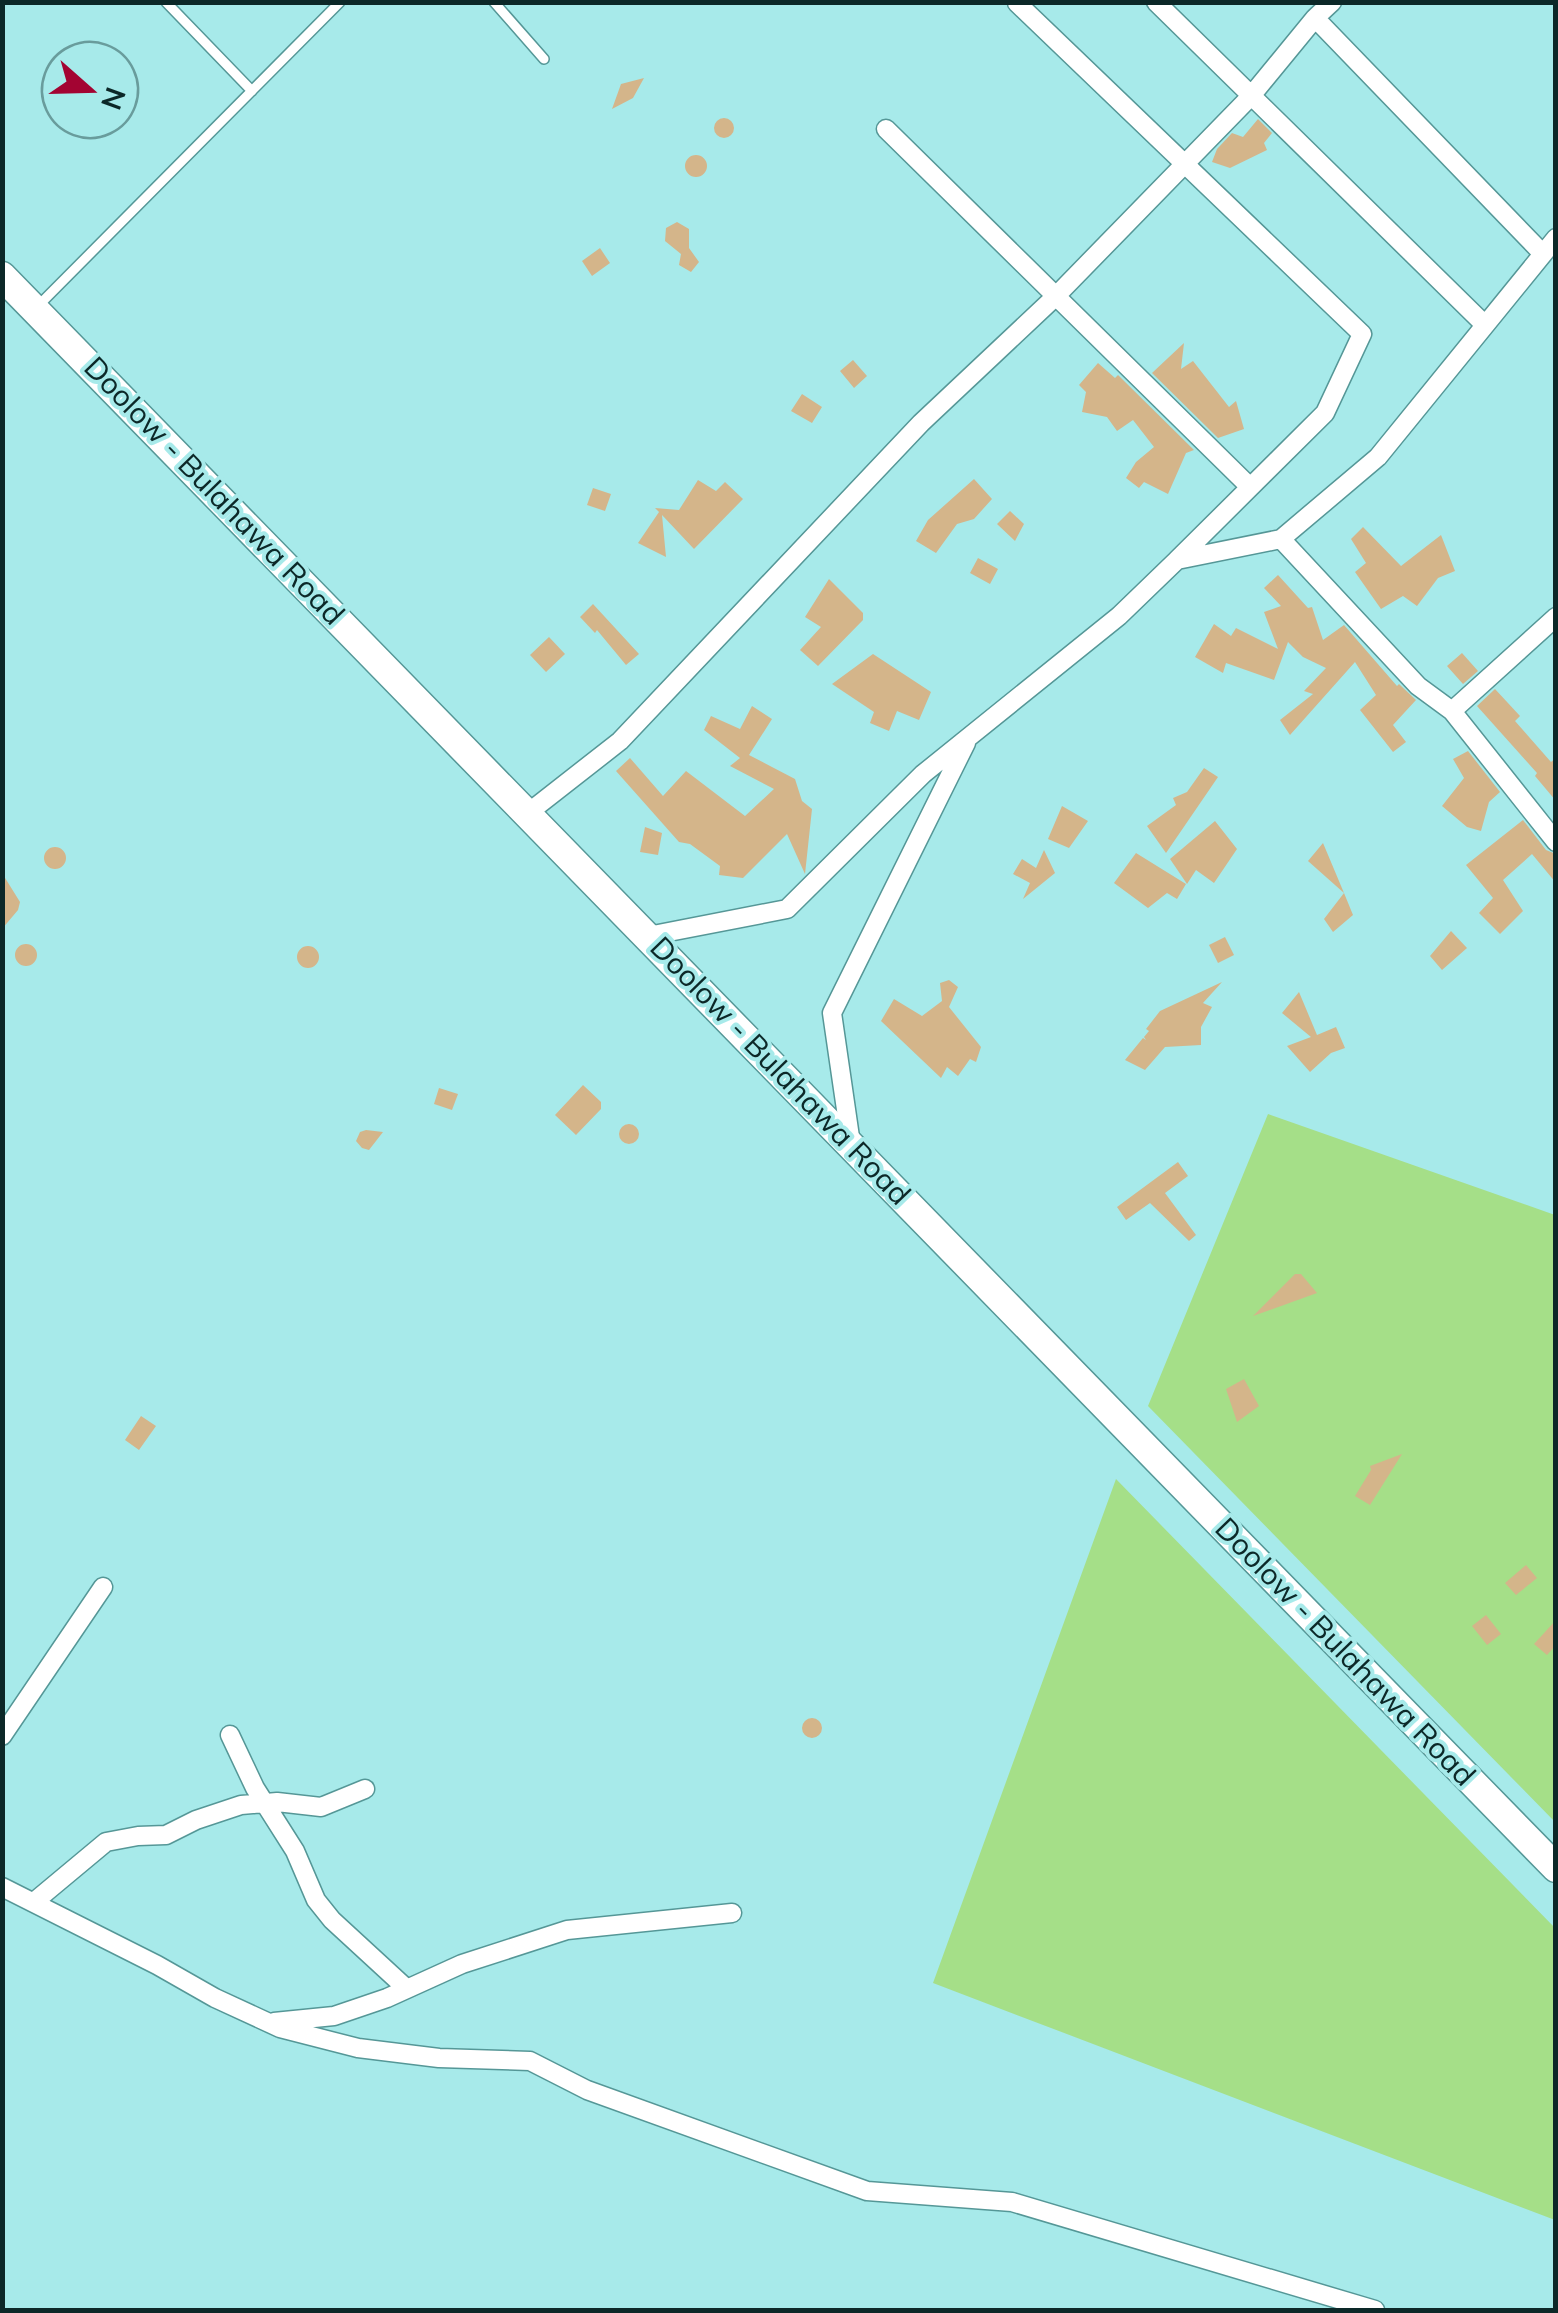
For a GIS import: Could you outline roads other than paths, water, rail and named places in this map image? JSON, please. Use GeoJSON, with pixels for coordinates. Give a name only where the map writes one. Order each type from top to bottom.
{"type":"FeatureCollection","features":[{"type":"Feature","properties":{"kind":"main road","name":"Doolow - Bulahawa Road"},"geometry":{"type":"LineString","coordinates":[[2,276],[1556,1868]]}},
{"type":"Feature","properties":{"kind":"street"},"geometry":{"type":"LineString","coordinates":[[1156,2],[1485,326]]}},
{"type":"Feature","properties":{"kind":"street"},"geometry":{"type":"LineString","coordinates":[[528,813],[620,741],[921,423],[1056,296],[1251,96],[1332,2]]}},
{"type":"Feature","properties":{"kind":"street"},"geometry":{"type":"LineString","coordinates":[[648,936],[786,910],[923,774],[1119,616],[1324,413],[1362,334],[1017,3]]}},
{"type":"Feature","properties":{"kind":"street"},"geometry":{"type":"LineString","coordinates":[[1315,18],[1542,254]]}},
{"type":"Feature","properties":{"kind":"street"},"geometry":{"type":"LineString","coordinates":[[886,129],[1250,487]]}},
{"type":"Feature","properties":{"kind":"street"},"geometry":{"type":"LineString","coordinates":[[1177,560],[1281,539],[1378,457],[1556,238]]}},
{"type":"Feature","properties":{"kind":"street"},"geometry":{"type":"LineString","coordinates":[[1281,539],[1418,686],[1452,712],[1556,842]]}},
{"type":"Feature","properties":{"kind":"street"},"geometry":{"type":"LineString","coordinates":[[1452,712],[1556,617]]}},
{"type":"Feature","properties":{"kind":"street"},"geometry":{"type":"LineString","coordinates":[[852,1145],[832,1013],[970,734]]}},
{"type":"Feature","properties":{"kind":"street"},"geometry":{"type":"LineString","coordinates":[[2,1736],[102,1588]]}},
{"type":"Feature","properties":{"kind":"street"},"geometry":{"type":"LineString","coordinates":[[230,1735],[265,1804],[295,1850],[316,1900],[332,1920],[407,1988]]}},
{"type":"Feature","properties":{"kind":"street"},"geometry":{"type":"LineString","coordinates":[[34,1902],[106,1842],[166,1835],[240,1805],[321,1807],[365,1789]]}},
{"type":"Feature","properties":{"kind":"street"},"geometry":{"type":"LineString","coordinates":[[2,1887],[267,2022],[358,2048],[440,2058],[530,2061],[587,2090],[868,2191],[1012,2202],[1375,2310]]}},
{"type":"Feature","properties":{"kind":"street"},"geometry":{"type":"LineString","coordinates":[[267,2022],[334,2016],[462,1964],[567,1930],[732,1913]]}},
{"type":"Feature","properties":{"kind":"lane"},"geometry":{"type":"LineString","coordinates":[[166,2],[252,91]]}},
{"type":"Feature","properties":{"kind":"lane"},"geometry":{"type":"LineString","coordinates":[[35,309],[340,2]]}},
{"type":"Feature","properties":{"kind":"lane"},"geometry":{"type":"LineString","coordinates":[[494,2],[544,59]]}}]}
